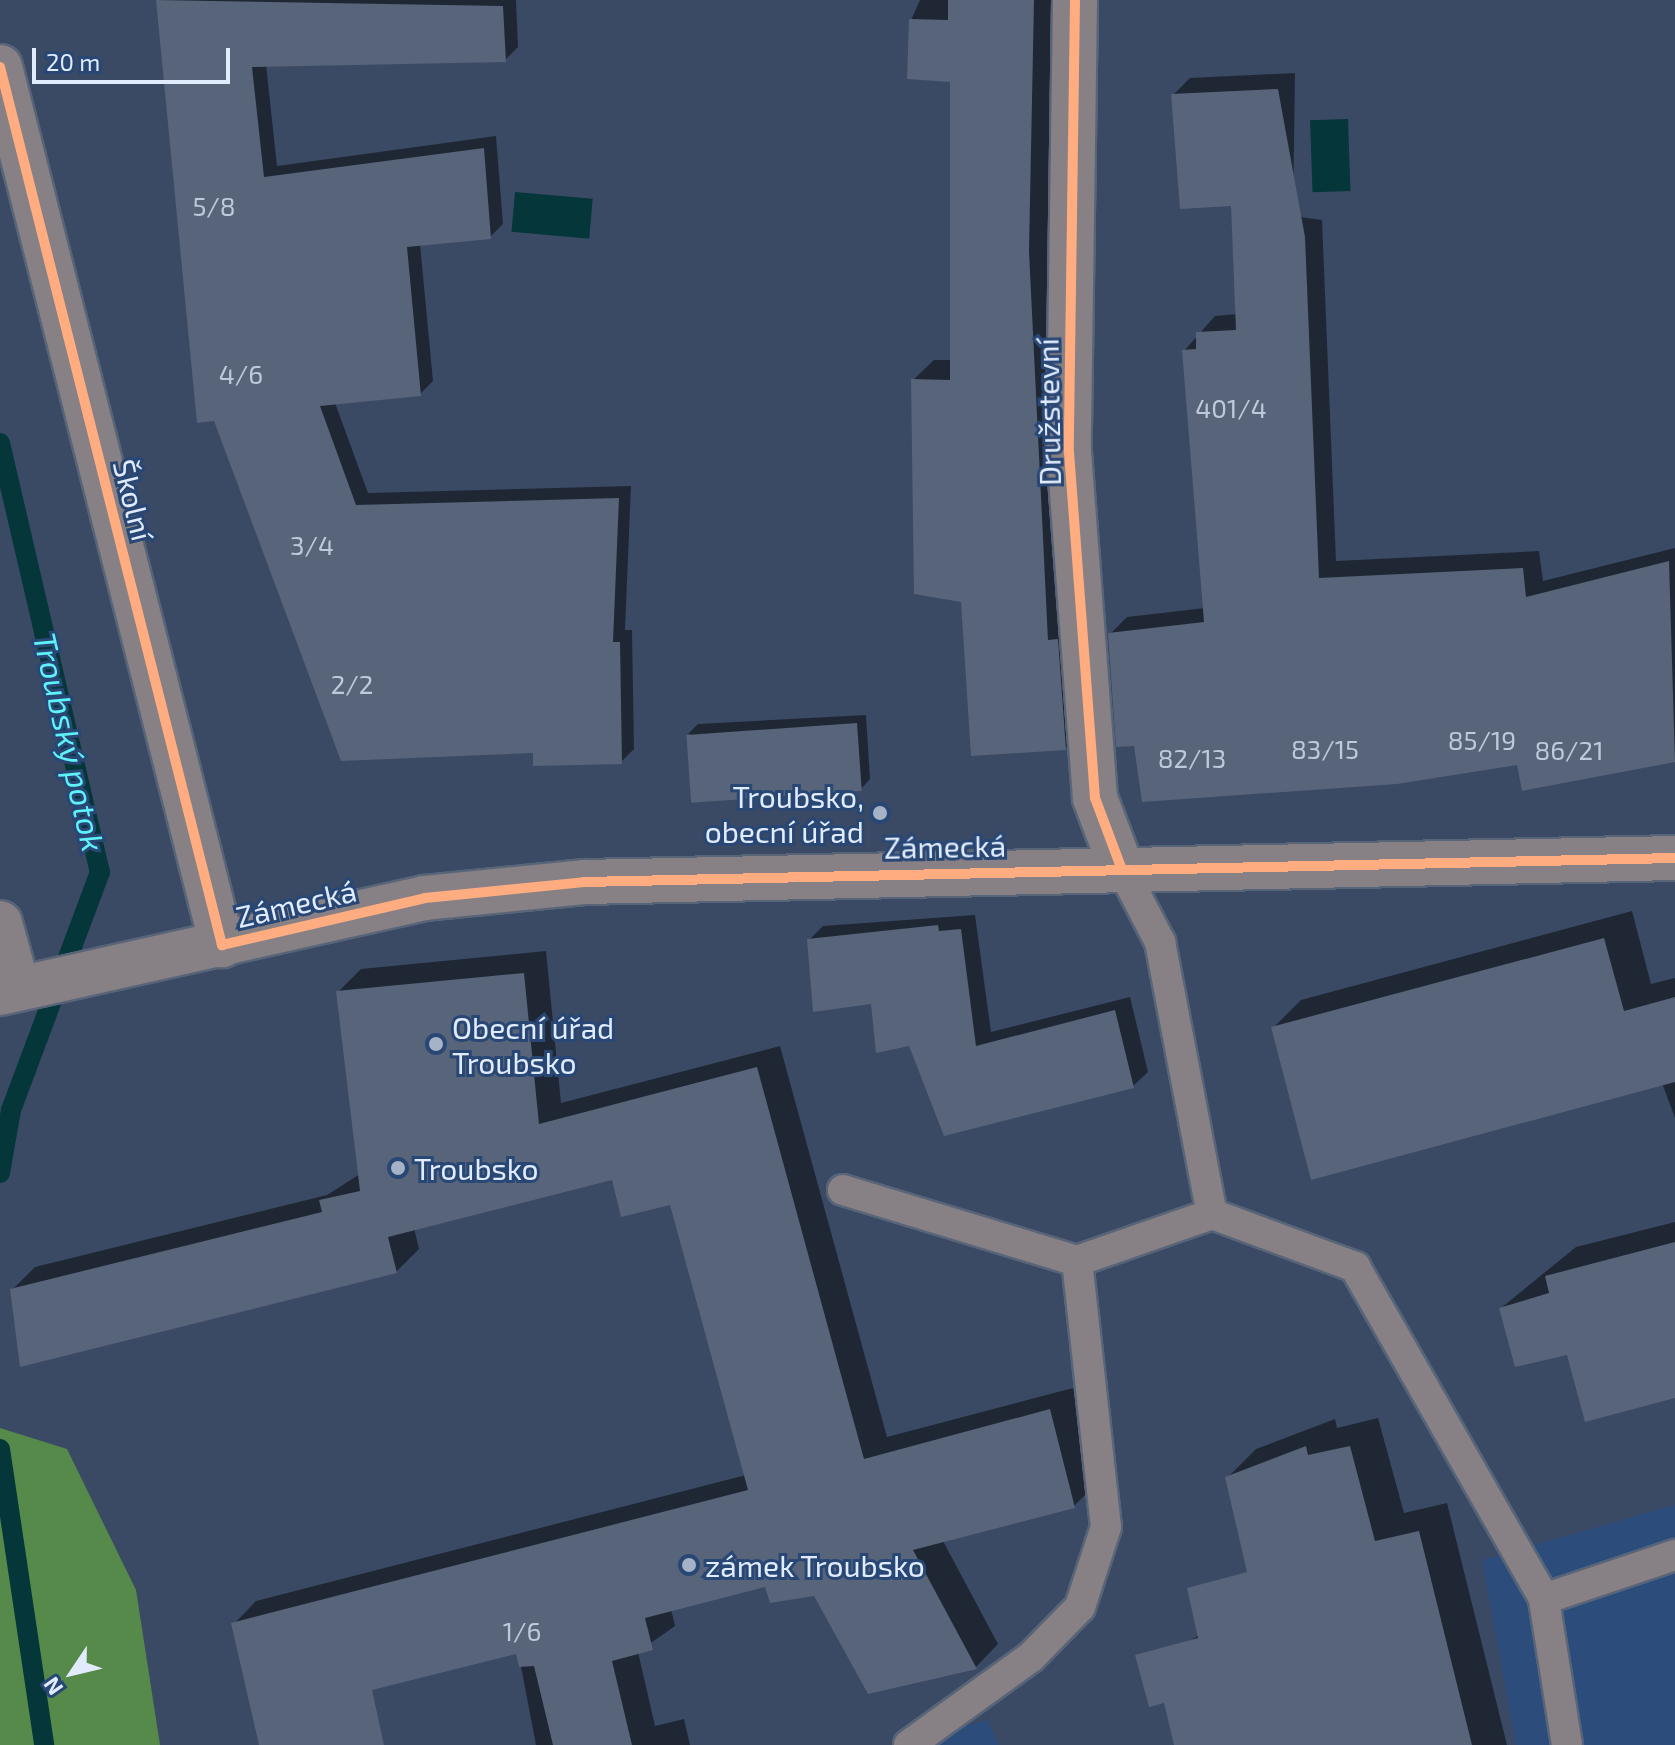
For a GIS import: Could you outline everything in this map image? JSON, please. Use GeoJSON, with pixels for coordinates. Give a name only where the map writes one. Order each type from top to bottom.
{"type":"FeatureCollection","features":[{"type":"Feature","properties":{"kind":"street","name":"Družstevní"},"geometry":{"type":"LineString","coordinates":[[1075,0],[1069,452],[1095,798],[1121,867]]}},
{"type":"Feature","properties":{"kind":"street","name":"Školní"},"geometry":{"type":"LineString","coordinates":[[0,67],[222,945]]}},
{"type":"Feature","properties":{"kind":"street","name":"Zámecká"},"geometry":{"type":"LineString","coordinates":[[22,989],[425,898],[584,882],[1121,867],[1675,858]]}},
{"type":"Feature","properties":{"kind":"street"},"geometry":{"type":"LineString","coordinates":[[0,923],[22,989]]}},
{"type":"Feature","properties":{"kind":"lane"},"geometry":{"type":"LineString","coordinates":[[1121,867],[1160,942],[1212,1214]]}},
{"type":"Feature","properties":{"kind":"lane"},"geometry":{"type":"LineString","coordinates":[[843,1190],[1077,1261],[1212,1214],[1355,1267],[1544,1599],[1567,1745]]}},
{"type":"Feature","properties":{"kind":"lane"},"geometry":{"type":"LineString","coordinates":[[909,1745],[1031,1657],[1080,1607],[1106,1527],[1077,1261]]}},
{"type":"Feature","properties":{"kind":"lane"},"geometry":{"type":"LineString","coordinates":[[1544,1599],[1675,1555]]}},
{"type":"Feature","properties":{"kind":"shaded area"},"geometry":{"type":"Polygon","coordinates":[[[1348,119],[1351,191],[1313,192],[1310,120],[1348,119]]]}},
{"type":"Feature","properties":{"kind":"shaded area"},"geometry":{"type":"Polygon","coordinates":[[[515,192],[593,199],[589,239],[512,232],[515,192]]]}},
{"type":"Feature","properties":{"kind":"shaded area"},"geometry":{"type":"Polygon","coordinates":[[[1675,1505],[1675,1745],[1516,1745],[1482,1560],[1675,1505]]]}},
{"type":"Feature","properties":{"kind":"shaded area"},"geometry":{"type":"Polygon","coordinates":[[[987,1720],[999,1745],[902,1745],[987,1720]]]}},
{"type":"Feature","properties":{"kind":"green space"},"geometry":{"type":"Polygon","coordinates":[[[0,1428],[67,1449],[136,1590],[160,1745],[0,1745],[0,1428]]]}},
{"type":"Feature","properties":{"kind":"building"},"geometry":{"type":"Polygon","coordinates":[[[156,0],[503,6],[506,62],[252,67],[264,177],[484,148],[491,239],[407,247],[421,396],[320,406],[356,505],[619,498],[613,642],[620,642],[622,764],[533,766],[533,753],[341,761],[214,421],[197,423],[156,0]]]}},
{"type":"Feature","properties":{"kind":"building"},"geometry":{"type":"Polygon","coordinates":[[[948,0],[1034,0],[1029,251],[1048,640],[1058,639],[1066,750],[971,756],[961,602],[914,594],[911,379],[950,380],[950,82],[907,79],[909,19],[948,20],[948,0]]]}},
{"type":"Feature","properties":{"kind":"building"},"geometry":{"type":"Polygon","coordinates":[[[1278,89],[1305,237],[1319,578],[1523,568],[1526,597],[1669,561],[1675,762],[1522,791],[1517,765],[1397,784],[1142,802],[1134,746],[1116,747],[1108,633],[1204,622],[1182,350],[1196,349],[1196,332],[1236,330],[1231,206],[1180,209],[1171,94],[1278,89]]]}},
{"type":"Feature","properties":{"kind":"building"},"geometry":{"type":"Polygon","coordinates":[[[857,723],[862,791],[691,803],[686,735],[857,723]]]}},
{"type":"Feature","properties":{"kind":"building"},"geometry":{"type":"Polygon","coordinates":[[[938,925],[939,931],[961,929],[976,1046],[1115,1010],[1134,1088],[944,1136],[909,1046],[876,1053],[871,1004],[813,1012],[807,939],[938,925]]]}},
{"type":"Feature","properties":{"kind":"building"},"geometry":{"type":"Polygon","coordinates":[[[1604,938],[1624,1011],[1675,997],[1675,1082],[1311,1180],[1271,1027],[1604,938]]]}},
{"type":"Feature","properties":{"kind":"building"},"geometry":{"type":"Polygon","coordinates":[[[524,973],[539,1124],[757,1067],[864,1459],[1050,1409],[1075,1508],[913,1550],[977,1669],[868,1694],[814,1596],[770,1603],[765,1587],[645,1618],[653,1650],[612,1661],[632,1745],[553,1745],[534,1666],[519,1667],[516,1654],[372,1690],[384,1745],[259,1745],[231,1623],[748,1490],[670,1205],[621,1217],[612,1180],[388,1237],[397,1273],[20,1367],[10,1289],[322,1212],[319,1200],[360,1191],[336,991],[524,973]]]}},
{"type":"Feature","properties":{"kind":"building"},"geometry":{"type":"Polygon","coordinates":[[[1675,1242],[1675,1398],[1585,1422],[1567,1355],[1515,1367],[1499,1308],[1549,1293],[1545,1276],[1675,1242]]]}},
{"type":"Feature","properties":{"kind":"building"},"geometry":{"type":"Polygon","coordinates":[[[1306,1446],[1308,1455],[1350,1446],[1375,1541],[1419,1531],[1472,1745],[1174,1745],[1164,1703],[1149,1707],[1135,1655],[1198,1638],[1187,1588],[1247,1572],[1225,1477],[1306,1446]]]}},
{"type":"Feature","properties":{"kind":"waterway","name":"Troubský potok"},"geometry":{"type":"LineString","coordinates":[[0,443],[100,872],[11,1110],[0,1173]]}},
{"type":"Feature","properties":{"kind":"waterway","name":"Troubský potok"},"geometry":{"type":"LineString","coordinates":[[0,1449],[44,1745]]}},
{"type":"Feature","properties":{"kind":"cycle path"},"geometry":{"type":"LineString","coordinates":[[1075,0],[1069,452],[1095,798],[1121,867]]}},
{"type":"Feature","properties":{"kind":"cycle path"},"geometry":{"type":"LineString","coordinates":[[0,67],[222,945],[425,898],[584,882],[1675,858]]}},
{"type":"Feature","properties":{"kind":"place","name":"Troubsko, obecní úřad"},"geometry":{"type":"Point","coordinates":[880,813]}},
{"type":"Feature","properties":{"kind":"place","name":"Obecní úřad Troubsko"},"geometry":{"type":"Point","coordinates":[436,1044]}},
{"type":"Feature","properties":{"kind":"place","name":"Troubsko"},"geometry":{"type":"Point","coordinates":[398,1168]}},
{"type":"Feature","properties":{"kind":"place","name":"zámek Troubsko"},"geometry":{"type":"Point","coordinates":[689,1565]}}]}
